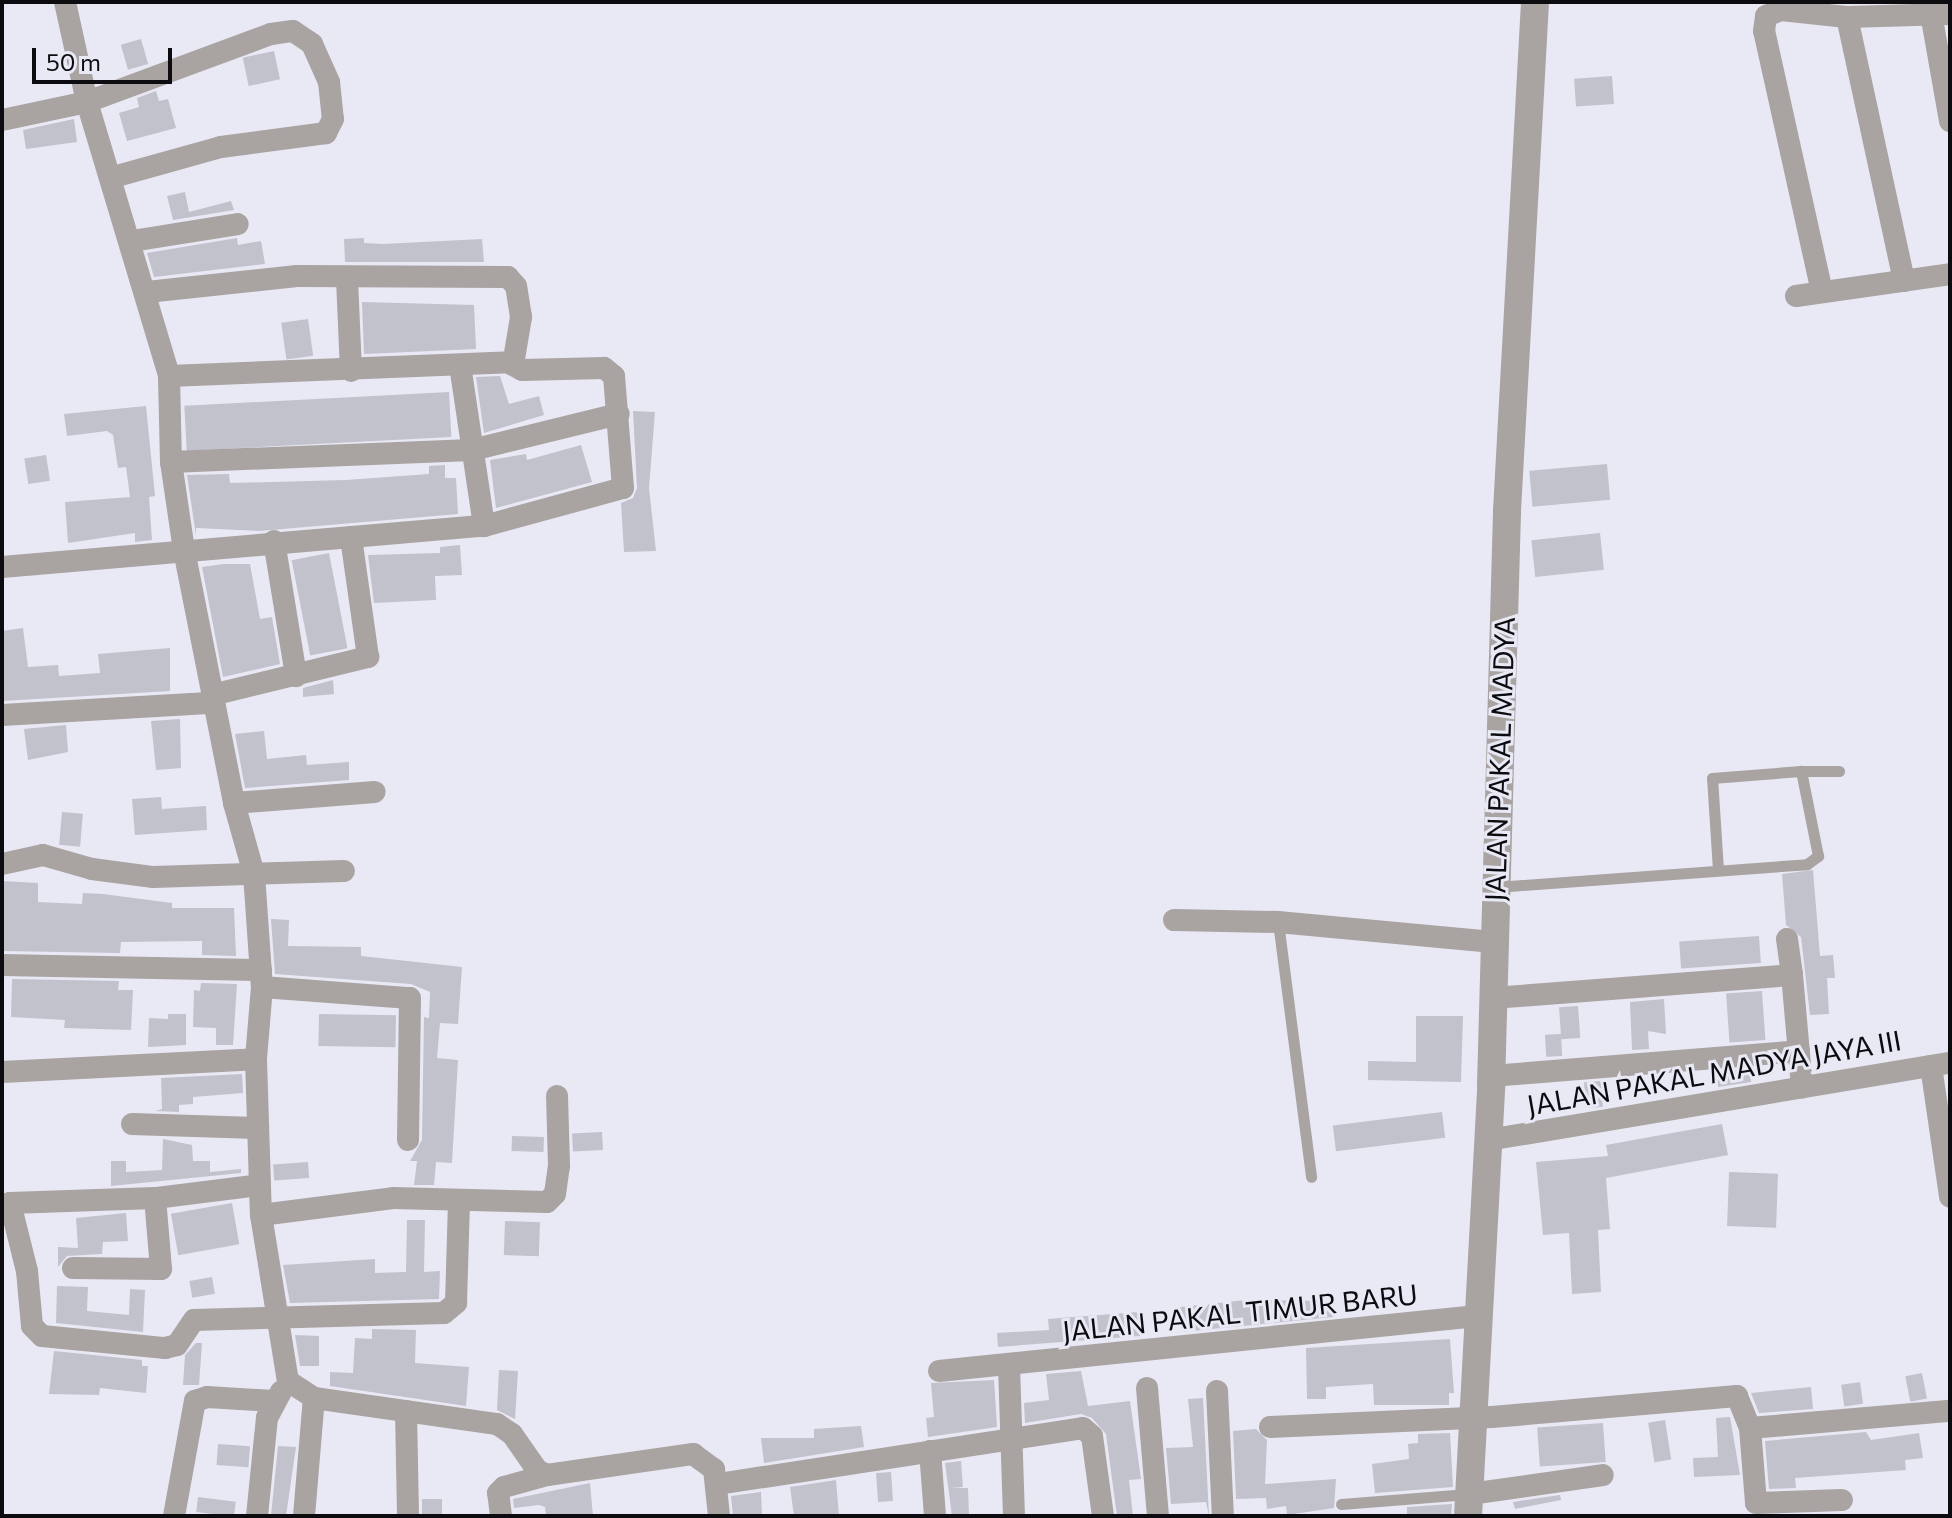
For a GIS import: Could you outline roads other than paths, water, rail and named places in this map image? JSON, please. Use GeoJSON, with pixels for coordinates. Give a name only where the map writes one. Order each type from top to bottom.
{"type":"FeatureCollection","features":[{"type":"Feature","properties":{"kind":"street"},"geometry":{"type":"LineString","coordinates":[[65,2],[87,102],[132,241],[169,376],[171,462],[184,550],[234,803],[254,874],[262,979],[256,1059],[261,1215],[288,1381],[267,1418],[257,1516]]}},
{"type":"Feature","properties":{"kind":"street","name":"JALAN PAKAL MADYA"},"geometry":{"type":"LineString","coordinates":[[1469,1505],[1491,1076],[1507,511],[1535,2]]}},
{"type":"Feature","properties":{"kind":"street"},"geometry":{"type":"LineString","coordinates":[[1822,292],[1764,31],[1766,16],[1781,10],[1847,17],[1936,12],[1950,121]]}},
{"type":"Feature","properties":{"kind":"street"},"geometry":{"type":"LineString","coordinates":[[1847,17],[1904,281]]}},
{"type":"Feature","properties":{"kind":"street"},"geometry":{"type":"LineString","coordinates":[[2,120],[87,102],[271,34],[293,31],[312,44],[329,82],[333,119],[326,133],[221,147],[110,178]]}},
{"type":"Feature","properties":{"kind":"street"},"geometry":{"type":"LineString","coordinates":[[132,241],[238,224]]}},
{"type":"Feature","properties":{"kind":"street"},"geometry":{"type":"LineString","coordinates":[[1796,296],[1950,274]]}},
{"type":"Feature","properties":{"kind":"street"},"geometry":{"type":"LineString","coordinates":[[147,292],[262,278],[508,277],[516,286],[521,317],[512,362]]}},
{"type":"Feature","properties":{"kind":"street"},"geometry":{"type":"LineString","coordinates":[[347,279],[351,371]]}},
{"type":"Feature","properties":{"kind":"street"},"geometry":{"type":"LineString","coordinates":[[2,567],[274,541],[484,526],[620,492],[624,484],[619,414],[608,369],[522,370],[512,362],[351,371],[169,376]]}},
{"type":"Feature","properties":{"kind":"street"},"geometry":{"type":"LineString","coordinates":[[460,365],[484,526]]}},
{"type":"Feature","properties":{"kind":"street"},"geometry":{"type":"LineString","coordinates":[[171,462],[472,450],[619,414]]}},
{"type":"Feature","properties":{"kind":"street"},"geometry":{"type":"LineString","coordinates":[[2,715],[212,699],[296,676],[361,663],[370,654],[351,537]]}},
{"type":"Feature","properties":{"kind":"street"},"geometry":{"type":"LineString","coordinates":[[274,541],[296,676]]}},
{"type":"Feature","properties":{"kind":"street"},"geometry":{"type":"LineString","coordinates":[[234,803],[375,792]]}},
{"type":"Feature","properties":{"kind":"street"},"geometry":{"type":"LineString","coordinates":[[2,864],[43,855],[92,869],[153,877],[344,871]]}},
{"type":"Feature","properties":{"kind":"street"},"geometry":{"type":"LineString","coordinates":[[1174,920],[1278,922],[1493,942]]}},
{"type":"Feature","properties":{"kind":"street"},"geometry":{"type":"LineString","coordinates":[[1787,939],[1802,1088]]}},
{"type":"Feature","properties":{"kind":"street"},"geometry":{"type":"LineString","coordinates":[[2,965],[262,979],[410,998],[408,1140]]}},
{"type":"Feature","properties":{"kind":"street"},"geometry":{"type":"LineString","coordinates":[[1493,998],[1792,975]]}},
{"type":"Feature","properties":{"kind":"street"},"geometry":{"type":"LineString","coordinates":[[1491,1076],[1799,1051]]}},
{"type":"Feature","properties":{"kind":"street"},"geometry":{"type":"LineString","coordinates":[[2,1072],[256,1059]]}},
{"type":"Feature","properties":{"kind":"street"},"geometry":{"type":"LineString","coordinates":[[1941,1064],[1950,1197]]}},
{"type":"Feature","properties":{"kind":"street","name":"JALAN PAKAL MADYA JAYA III"},"geometry":{"type":"LineString","coordinates":[[1488,1140],[1941,1064]]}},
{"type":"Feature","properties":{"kind":"street"},"geometry":{"type":"LineString","coordinates":[[261,1215],[393,1198],[459,1202],[552,1200],[559,1166],[557,1096]]}},
{"type":"Feature","properties":{"kind":"street"},"geometry":{"type":"LineString","coordinates":[[132,1124],[257,1128]]}},
{"type":"Feature","properties":{"kind":"street"},"geometry":{"type":"LineString","coordinates":[[260,1185],[155,1198],[10,1203],[27,1271],[32,1326],[42,1336],[169,1348],[177,1345],[194,1320],[448,1312],[456,1303],[459,1202]]}},
{"type":"Feature","properties":{"kind":"street"},"geometry":{"type":"LineString","coordinates":[[73,1268],[161,1269],[155,1198]]}},
{"type":"Feature","properties":{"kind":"street","name":"JALAN PAKAL TIMUR BARU"},"geometry":{"type":"LineString","coordinates":[[939,1371],[1477,1316]]}},
{"type":"Feature","properties":{"kind":"street"},"geometry":{"type":"LineString","coordinates":[[1009,1366],[1014,1437],[1014,1516]]}},
{"type":"Feature","properties":{"kind":"street"},"geometry":{"type":"LineString","coordinates":[[288,1381],[314,1398],[497,1424],[512,1434],[534,1468],[547,1475]]}},
{"type":"Feature","properties":{"kind":"street"},"geometry":{"type":"LineString","coordinates":[[1147,1388],[1158,1516]]}},
{"type":"Feature","properties":{"kind":"street"},"geometry":{"type":"LineString","coordinates":[[1217,1391],[1223,1516]]}},
{"type":"Feature","properties":{"kind":"street"},"geometry":{"type":"LineString","coordinates":[[1270,1427],[1475,1418],[1737,1396],[1750,1428],[1756,1503],[1842,1500]]}},
{"type":"Feature","properties":{"kind":"street"},"geometry":{"type":"LineString","coordinates":[[174,1516],[195,1401],[207,1397],[274,1401]]}},
{"type":"Feature","properties":{"kind":"street"},"geometry":{"type":"LineString","coordinates":[[304,1516],[314,1398]]}},
{"type":"Feature","properties":{"kind":"street"},"geometry":{"type":"LineString","coordinates":[[406,1411],[408,1516]]}},
{"type":"Feature","properties":{"kind":"street"},"geometry":{"type":"LineString","coordinates":[[1750,1428],[1950,1411]]}},
{"type":"Feature","properties":{"kind":"street"},"geometry":{"type":"LineString","coordinates":[[718,1484],[1077,1427],[1090,1430],[1092,1436],[1103,1516]]}},
{"type":"Feature","properties":{"kind":"street"},"geometry":{"type":"LineString","coordinates":[[930,1451],[935,1516]]}},
{"type":"Feature","properties":{"kind":"street"},"geometry":{"type":"LineString","coordinates":[[501,1516],[501,1488],[547,1475],[693,1454],[709,1462],[718,1484],[719,1516]]}},
{"type":"Feature","properties":{"kind":"street"},"geometry":{"type":"LineString","coordinates":[[1469,1505],[1603,1475]]}},
{"type":"Feature","properties":{"kind":"lane"},"geometry":{"type":"LineString","coordinates":[[1495,887],[1807,864],[1818,856],[1801,771]]}},
{"type":"Feature","properties":{"kind":"lane"},"geometry":{"type":"LineString","coordinates":[[1718,870],[1712,778],[1839,771]]}},
{"type":"Feature","properties":{"kind":"lane"},"geometry":{"type":"LineString","coordinates":[[1278,922],[1311,1177]]}},
{"type":"Feature","properties":{"kind":"lane"},"geometry":{"type":"LineString","coordinates":[[1341,1504],[1469,1505]]}}]}
